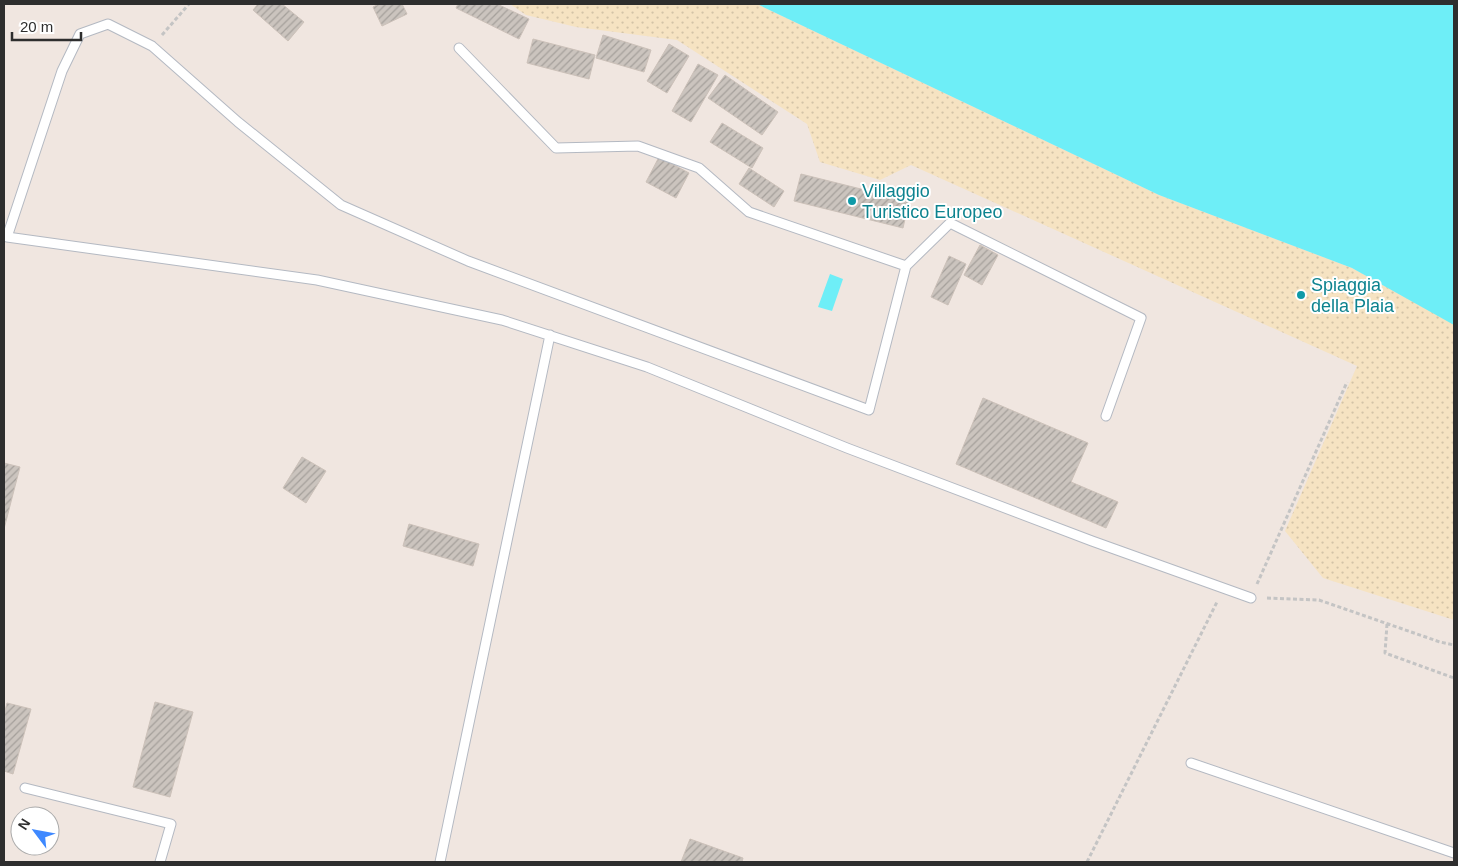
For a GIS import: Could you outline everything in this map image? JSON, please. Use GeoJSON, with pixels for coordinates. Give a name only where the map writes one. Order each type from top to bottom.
{"type":"FeatureCollection","features":[{"type":"Feature","properties":{"kind":"lane"},"geometry":{"type":"LineString","coordinates":[[1106,416],[1141,318],[950,223],[906,266],[869,410],[468,261],[341,205],[238,122],[152,46],[108,24],[80,34],[62,71],[6,237],[317,280],[502,320],[647,367],[847,448],[1251,598]]}},
{"type":"Feature","properties":{"kind":"lane"},"geometry":{"type":"LineString","coordinates":[[459,48],[556,148],[638,146],[700,168],[749,212],[906,266]]}},
{"type":"Feature","properties":{"kind":"lane"},"geometry":{"type":"LineString","coordinates":[[440,862],[550,335]]}},
{"type":"Feature","properties":{"kind":"lane"},"geometry":{"type":"LineString","coordinates":[[1191,763],[1454,853]]}},
{"type":"Feature","properties":{"kind":"lane"},"geometry":{"type":"LineString","coordinates":[[25,788],[171,824],[160,862]]}},
{"type":"Feature","properties":{"kind":"path"},"geometry":{"type":"LineString","coordinates":[[152,46],[189,4]]}},
{"type":"Feature","properties":{"kind":"path"},"geometry":{"type":"LineString","coordinates":[[1347,382],[1251,598],[1319,600],[1440,642],[1454,645]]}},
{"type":"Feature","properties":{"kind":"path"},"geometry":{"type":"LineString","coordinates":[[1087,862],[1224,588]]}},
{"type":"Feature","properties":{"kind":"path"},"geometry":{"type":"LineString","coordinates":[[1387,624],[1385,653],[1454,678]]}},
{"type":"Feature","properties":{"kind":"sand","name":"Spiaggia della Plaia"},"geometry":{"type":"Polygon","coordinates":[[[510,4],[757,4],[1159,195],[1352,268],[1452,323],[1454,325],[1454,620],[1323,578],[1285,531],[1357,366],[911,165],[880,180],[820,162],[807,124],[677,40],[576,27],[526,15],[510,4]]]}},
{"type":"Feature","properties":{"kind":"water"},"geometry":{"type":"Polygon","coordinates":[[[757,4],[1454,4],[1454,325],[1352,268],[1159,195],[757,4]]]}},
{"type":"Feature","properties":{"kind":"water"},"geometry":{"type":"Polygon","coordinates":[[[830,274],[843,279],[832,311],[818,307],[830,274]]]}},
{"type":"Feature","properties":{"kind":"building"},"geometry":{"type":"Polygon","coordinates":[[[258,4],[282,4],[304,22],[288,41],[253,10],[258,4]]]}},
{"type":"Feature","properties":{"kind":"building"},"geometry":{"type":"Polygon","coordinates":[[[379,4],[402,4],[407,14],[382,26],[373,7],[379,4]]]}},
{"type":"Feature","properties":{"kind":"building"},"geometry":{"type":"Polygon","coordinates":[[[458,4],[497,4],[529,19],[519,39],[456,8],[458,4]]]}},
{"type":"Feature","properties":{"kind":"building"},"geometry":{"type":"Polygon","coordinates":[[[603,35],[651,50],[644,72],[596,58],[603,35]]]}},
{"type":"Feature","properties":{"kind":"building"},"geometry":{"type":"Polygon","coordinates":[[[533,39],[595,55],[589,79],[527,63],[533,39]]]}},
{"type":"Feature","properties":{"kind":"building"},"geometry":{"type":"Polygon","coordinates":[[[669,44],[689,56],[667,93],[647,81],[669,44]]]}},
{"type":"Feature","properties":{"kind":"building"},"geometry":{"type":"Polygon","coordinates":[[[698,64],[718,75],[691,122],[672,111],[698,64]]]}},
{"type":"Feature","properties":{"kind":"building"},"geometry":{"type":"Polygon","coordinates":[[[725,75],[778,112],[762,135],[708,98],[725,75]]]}},
{"type":"Feature","properties":{"kind":"building"},"geometry":{"type":"Polygon","coordinates":[[[722,123],[763,148],[752,168],[710,142],[722,123]]]}},
{"type":"Feature","properties":{"kind":"building"},"geometry":{"type":"Polygon","coordinates":[[[659,157],[689,173],[676,198],[646,182],[659,157]]]}},
{"type":"Feature","properties":{"kind":"building"},"geometry":{"type":"Polygon","coordinates":[[[749,168],[784,191],[774,207],[739,184],[749,168]]]}},
{"type":"Feature","properties":{"kind":"building","name":"Villaggio Turistico Europeo"},"geometry":{"type":"Polygon","coordinates":[[[801,174],[909,201],[903,228],[794,201],[801,174]]]}},
{"type":"Feature","properties":{"kind":"building"},"geometry":{"type":"Polygon","coordinates":[[[980,245],[998,255],[982,285],[964,275],[980,245]]]}},
{"type":"Feature","properties":{"kind":"building"},"geometry":{"type":"Polygon","coordinates":[[[949,256],[966,264],[948,305],[931,297],[949,256]]]}},
{"type":"Feature","properties":{"kind":"building"},"geometry":{"type":"Polygon","coordinates":[[[983,398],[1088,443],[1071,482],[1118,502],[1106,528],[956,464],[983,398]]]}},
{"type":"Feature","properties":{"kind":"building"},"geometry":{"type":"Polygon","coordinates":[[[302,457],[326,471],[306,503],[283,488],[302,457]]]}},
{"type":"Feature","properties":{"kind":"building"},"geometry":{"type":"Polygon","coordinates":[[[4,463],[20,467],[4,529],[4,463]]]}},
{"type":"Feature","properties":{"kind":"building"},"geometry":{"type":"Polygon","coordinates":[[[409,524],[479,544],[473,566],[403,546],[409,524]]]}},
{"type":"Feature","properties":{"kind":"building"},"geometry":{"type":"Polygon","coordinates":[[[155,702],[193,712],[170,797],[133,787],[155,702]]]}},
{"type":"Feature","properties":{"kind":"building"},"geometry":{"type":"Polygon","coordinates":[[[7,703],[31,709],[13,774],[4,771],[4,715],[7,703]]]}},
{"type":"Feature","properties":{"kind":"building"},"geometry":{"type":"Polygon","coordinates":[[[690,839],[743,858],[742,862],[681,862],[690,839]]]}},
{"type":"Feature","properties":{"kind":"place","name":"Villaggio Turistico Europeo"},"geometry":{"type":"Point","coordinates":[852,201]}},
{"type":"Feature","properties":{"kind":"place","name":"Spiaggia della Plaia"},"geometry":{"type":"Point","coordinates":[1301,295]}}]}
